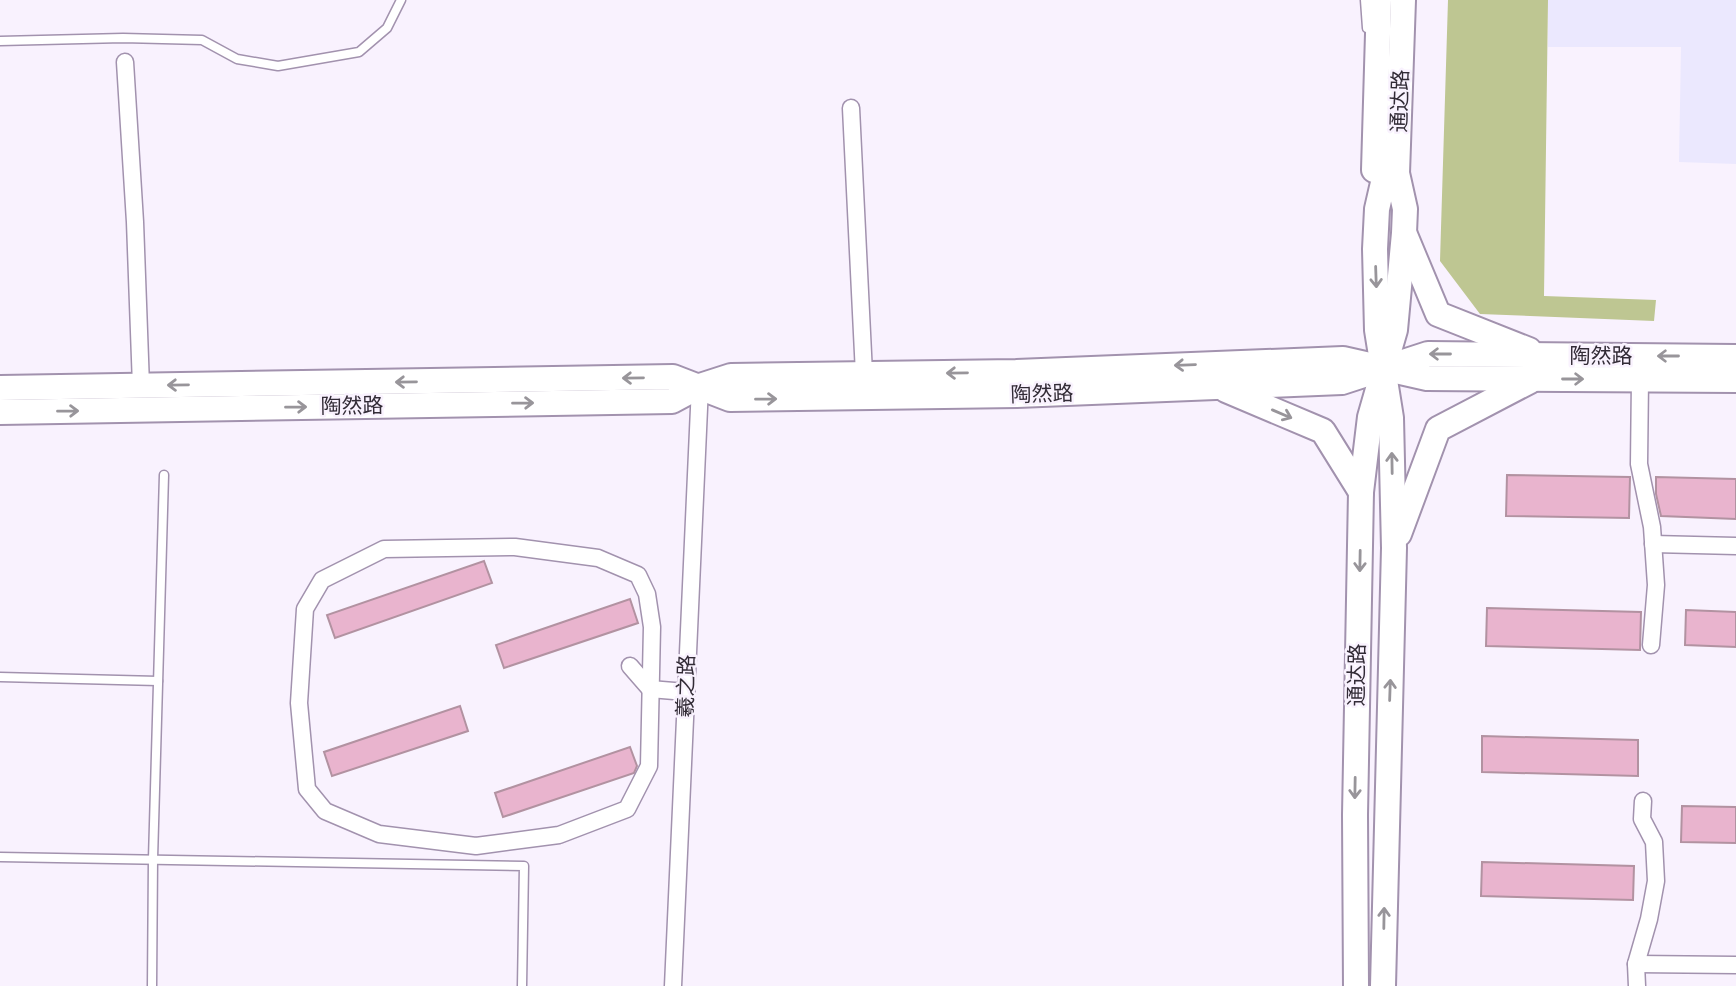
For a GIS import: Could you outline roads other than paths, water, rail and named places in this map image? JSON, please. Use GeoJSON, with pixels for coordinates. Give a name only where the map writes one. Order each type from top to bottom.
{"type":"FeatureCollection","features":[{"type":"Feature","properties":{"kind":"main road"},"geometry":{"type":"LineString","coordinates":[[1377,209],[1374,170],[1379,0]]}},
{"type":"Feature","properties":{"kind":"main road","name":"通达路"},"geometry":{"type":"LineString","coordinates":[[1383,986],[1394,548],[1391,418],[1377,330],[1375,249],[1377,209],[1385,174],[1389,0]]}},
{"type":"Feature","properties":{"kind":"main road","name":"通达路"},"geometry":{"type":"LineString","coordinates":[[1356,986],[1355,815],[1361,492],[1370,417],[1395,330],[1404,221],[1397,173],[1403,0]]}},
{"type":"Feature","properties":{"kind":"main road"},"geometry":{"type":"LineString","coordinates":[[1416,0],[1412,171],[1404,221],[1438,314],[1543,355]]}},
{"type":"Feature","properties":{"kind":"main road","name":"陶然路"},"geometry":{"type":"LineString","coordinates":[[0,388],[673,377],[730,399],[1017,395],[1342,382],[1428,354],[1736,357]]}},
{"type":"Feature","properties":{"kind":"main road","name":"陶然路"},"geometry":{"type":"LineString","coordinates":[[0,412],[672,401],[700,386],[731,376],[1016,372],[1343,359],[1427,378],[1736,380]]}},
{"type":"Feature","properties":{"kind":"main road"},"geometry":{"type":"LineString","coordinates":[[1394,548],[1438,429],[1534,379]]}},
{"type":"Feature","properties":{"kind":"main road"},"geometry":{"type":"LineString","coordinates":[[1219,387],[1323,431],[1361,492]]}},
{"type":"Feature","properties":{"kind":"street"},"geometry":{"type":"LineString","coordinates":[[125,62],[141,386]]}},
{"type":"Feature","properties":{"kind":"street"},"geometry":{"type":"LineString","coordinates":[[851,108],[864,374]]}},
{"type":"Feature","properties":{"kind":"street"},"geometry":{"type":"LineString","coordinates":[[1640,379],[1639,464],[1653,544],[1656,585],[1651,645]]}},
{"type":"Feature","properties":{"kind":"street","name":"羲之路"},"geometry":{"type":"LineString","coordinates":[[673,986],[700,386]]}},
{"type":"Feature","properties":{"kind":"street"},"geometry":{"type":"LineString","coordinates":[[1653,544],[1736,546]]}},
{"type":"Feature","properties":{"kind":"street"},"geometry":{"type":"LineString","coordinates":[[630,666],[650,689],[649,766],[627,809],[559,835],[476,846],[379,834],[325,811],[307,789],[299,703],[305,608],[322,580],[384,549],[515,547],[598,558],[638,575],[647,594],[652,627],[650,689]]}},
{"type":"Feature","properties":{"kind":"street"},"geometry":{"type":"LineString","coordinates":[[650,689],[685,692]]}},
{"type":"Feature","properties":{"kind":"street"},"geometry":{"type":"LineString","coordinates":[[1637,986],[1636,964],[1656,881],[1654,842],[1642,819],[1643,801]]}},
{"type":"Feature","properties":{"kind":"street"},"geometry":{"type":"LineString","coordinates":[[1636,964],[1736,965]]}},
{"type":"Feature","properties":{"kind":"lane"},"geometry":{"type":"LineString","coordinates":[[0,41],[123,38],[202,40],[237,59],[278,66],[359,52],[387,28],[401,0]]}},
{"type":"Feature","properties":{"kind":"lane"},"geometry":{"type":"LineString","coordinates":[[1365,0],[1367,38]]}},
{"type":"Feature","properties":{"kind":"lane"},"geometry":{"type":"LineString","coordinates":[[1368,52],[1374,170]]}},
{"type":"Feature","properties":{"kind":"lane"},"geometry":{"type":"LineString","coordinates":[[152,986],[164,475]]}},
{"type":"Feature","properties":{"kind":"lane"},"geometry":{"type":"LineString","coordinates":[[0,677],[158,681]]}},
{"type":"Feature","properties":{"kind":"lane"},"geometry":{"type":"LineString","coordinates":[[0,856],[524,866],[522,986]]}}]}
